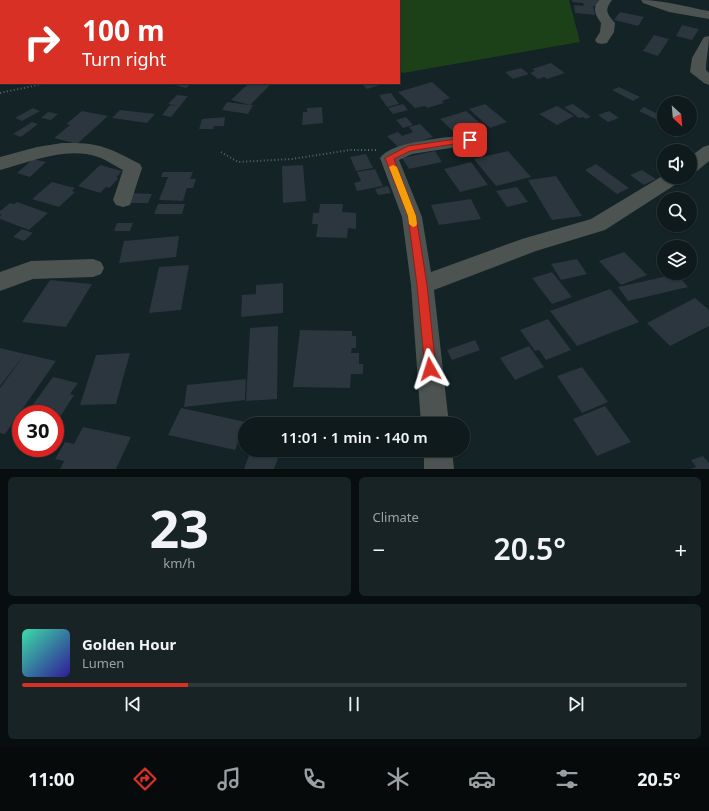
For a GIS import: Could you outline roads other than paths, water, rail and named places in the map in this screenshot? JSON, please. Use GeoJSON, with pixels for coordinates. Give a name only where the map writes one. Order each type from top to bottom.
{"type":"FeatureCollection","features":[{"type":"Feature","properties":{"kind":"street"},"geometry":{"type":"LineString","coordinates":[[602,40],[607,32],[608,23],[601,13],[601,6],[606,0]]}},
{"type":"Feature","properties":{"kind":"street"},"geometry":{"type":"LineString","coordinates":[[647,0],[669,8],[709,15]]}},
{"type":"Feature","properties":{"kind":"street"},"geometry":{"type":"LineString","coordinates":[[709,40],[699,58],[698,72],[709,80]]}},
{"type":"Feature","properties":{"kind":"street"},"geometry":{"type":"LineString","coordinates":[[434,417],[422,285],[412,216],[389,158],[408,149],[470,140]]}},
{"type":"Feature","properties":{"kind":"street"},"geometry":{"type":"LineString","coordinates":[[0,164],[13,159],[61,148],[101,151],[133,168],[123,200]]}},
{"type":"Feature","properties":{"kind":"street"},"geometry":{"type":"LineString","coordinates":[[697,161],[709,151]]}},
{"type":"Feature","properties":{"kind":"street"},"geometry":{"type":"LineString","coordinates":[[697,169],[709,173]]}},
{"type":"Feature","properties":{"kind":"street"},"geometry":{"type":"LineString","coordinates":[[422,285],[530,245],[598,225],[663,184]]}},
{"type":"Feature","properties":{"kind":"street"},"geometry":{"type":"LineString","coordinates":[[0,282],[31,270],[93,268]]}},
{"type":"Feature","properties":{"kind":"street"},"geometry":{"type":"LineString","coordinates":[[438,457],[439,469]]}}]}
